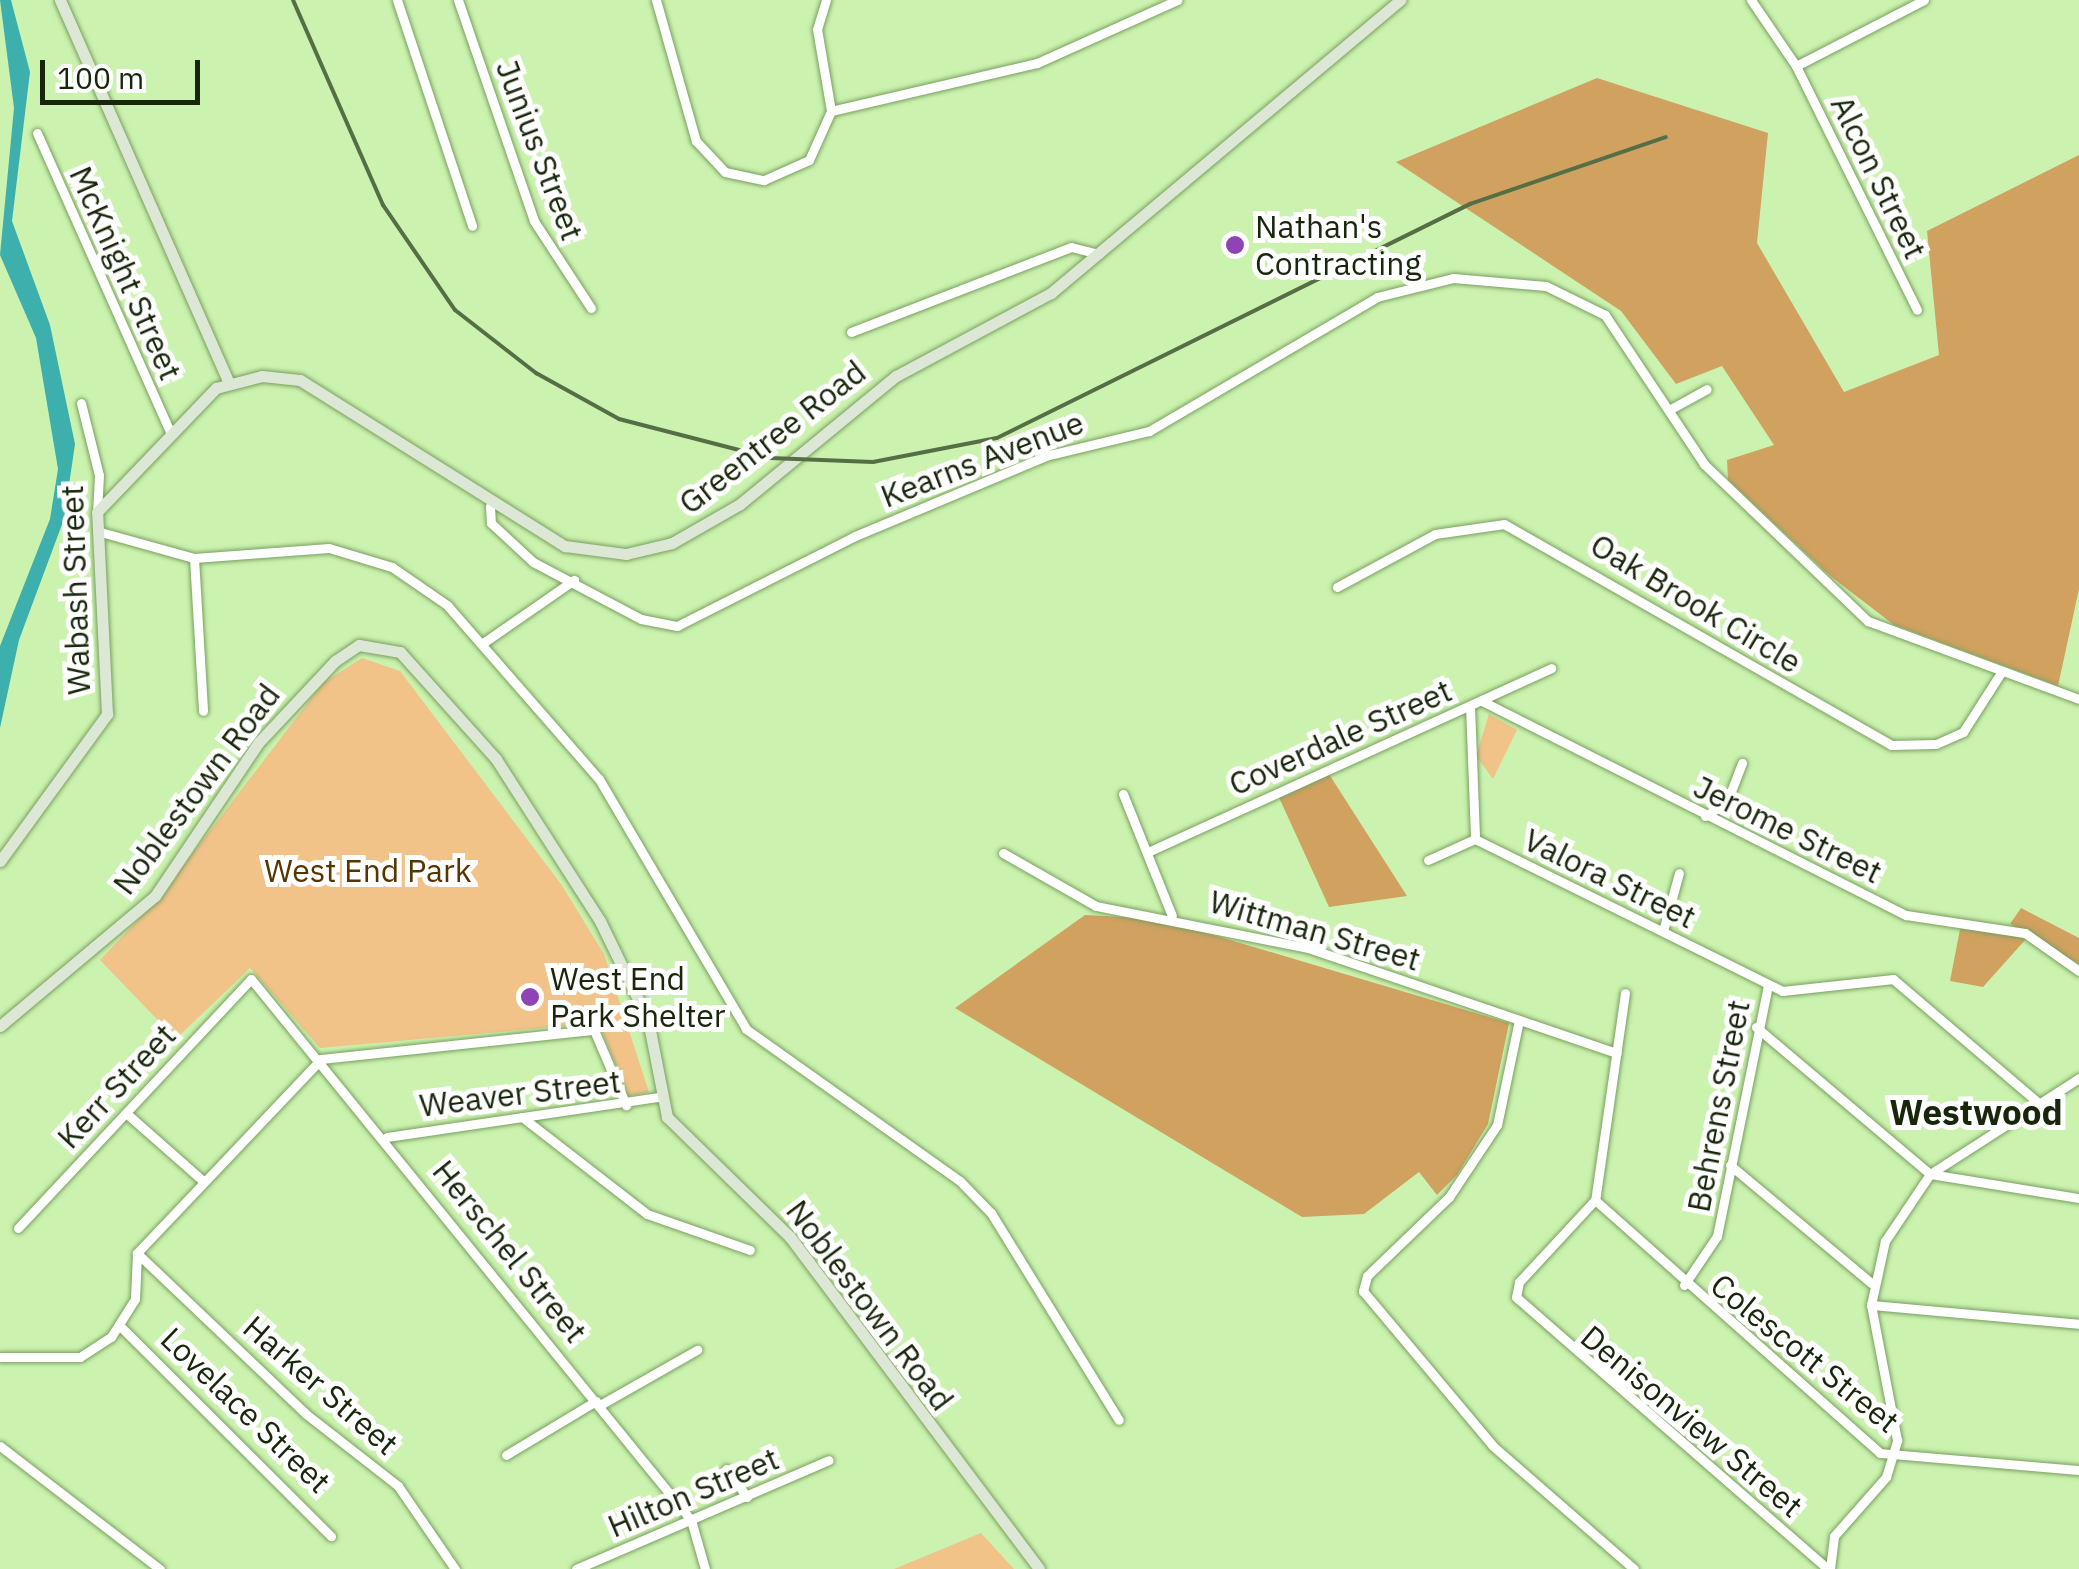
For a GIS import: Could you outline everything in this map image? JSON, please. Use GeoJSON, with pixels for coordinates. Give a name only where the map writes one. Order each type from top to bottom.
{"type":"FeatureCollection","features":[{"type":"Feature","properties":{"kind":"main road"},"geometry":{"type":"LineString","coordinates":[[60,0],[229,383],[170,432],[97,512]]}},
{"type":"Feature","properties":{"kind":"main road","name":"Greentree Road"},"geometry":{"type":"LineString","coordinates":[[229,383],[300,380],[490,506],[594,554],[672,543],[740,504],[896,376],[1051,293],[1400,0]]}},
{"type":"Feature","properties":{"kind":"main road","name":"Wabash Street"},"geometry":{"type":"LineString","coordinates":[[0,862],[107,714],[97,512]]}},
{"type":"Feature","properties":{"kind":"main road","name":"Noblestown Road"},"geometry":{"type":"LineString","coordinates":[[0,1026],[134,918],[290,707],[348,650],[378,644],[412,661],[549,836],[634,982],[658,1097],[679,1131],[790,1237],[1039,1569]]}},
{"type":"Feature","properties":{"kind":"street"},"geometry":{"type":"LineString","coordinates":[[397,0],[472,226]]}},
{"type":"Feature","properties":{"kind":"street","name":"Junius Street"},"geometry":{"type":"LineString","coordinates":[[458,0],[534,221],[591,308]]}},
{"type":"Feature","properties":{"kind":"street"},"geometry":{"type":"LineString","coordinates":[[656,0],[696,141],[725,172],[764,180],[809,160],[831,111],[818,29],[826,0]]}},
{"type":"Feature","properties":{"kind":"street"},"geometry":{"type":"LineString","coordinates":[[831,111],[1037,63],[1178,0]]}},
{"type":"Feature","properties":{"kind":"street","name":"Alcon Street"},"geometry":{"type":"LineString","coordinates":[[1750,0],[1796,66],[1916,310]]}},
{"type":"Feature","properties":{"kind":"street"},"geometry":{"type":"LineString","coordinates":[[1796,66],[1924,0]]}},
{"type":"Feature","properties":{"kind":"street","name":"McKnight Street"},"geometry":{"type":"LineString","coordinates":[[37,134],[170,432]]}},
{"type":"Feature","properties":{"kind":"street"},"geometry":{"type":"LineString","coordinates":[[851,332],[1072,247],[1099,254]]}},
{"type":"Feature","properties":{"kind":"street","name":"Kearns Avenue"},"geometry":{"type":"LineString","coordinates":[[490,506],[510,545],[641,619],[690,624],[873,528],[1049,455],[1150,431],[1378,297],[1452,278],[1546,286],[1605,315],[1704,464],[1868,621],[2079,699]]}},
{"type":"Feature","properties":{"kind":"street"},"geometry":{"type":"LineString","coordinates":[[1669,410],[1707,389]]}},
{"type":"Feature","properties":{"kind":"street","name":"Wabash Street"},"geometry":{"type":"LineString","coordinates":[[81,403],[99,476],[97,512]]}},
{"type":"Feature","properties":{"kind":"street","name":"Oak Brook Circle"},"geometry":{"type":"LineString","coordinates":[[1336,587],[1436,534],[1504,524],[1891,745],[1936,744],[1964,732],[2002,671]]}},
{"type":"Feature","properties":{"kind":"street"},"geometry":{"type":"LineString","coordinates":[[97,531],[194,558],[308,546],[350,552],[429,590],[484,643],[656,864],[729,1009],[766,1050],[927,1156],[991,1213],[1119,1420]]}},
{"type":"Feature","properties":{"kind":"street"},"geometry":{"type":"LineString","coordinates":[[194,558],[203,710]]}},
{"type":"Feature","properties":{"kind":"street"},"geometry":{"type":"LineString","coordinates":[[484,643],[574,580]]}},
{"type":"Feature","properties":{"kind":"street","name":"Coverdale Street"},"geometry":{"type":"LineString","coordinates":[[1150,851],[1551,668]]}},
{"type":"Feature","properties":{"kind":"street","name":"Jerome Street"},"geometry":{"type":"LineString","coordinates":[[1482,701],[1906,915],[2025,933],[2079,971]]}},
{"type":"Feature","properties":{"kind":"street"},"geometry":{"type":"LineString","coordinates":[[1470,706],[1475,839]]}},
{"type":"Feature","properties":{"kind":"street"},"geometry":{"type":"LineString","coordinates":[[1705,816],[1727,802],[1742,763]]}},
{"type":"Feature","properties":{"kind":"street"},"geometry":{"type":"LineString","coordinates":[[1123,794],[1150,851],[1172,916]]}},
{"type":"Feature","properties":{"kind":"street","name":"Valora Street"},"geometry":{"type":"LineString","coordinates":[[1428,860],[1475,839],[1768,986]]}},
{"type":"Feature","properties":{"kind":"street","name":"Wittman Street"},"geometry":{"type":"LineString","coordinates":[[1002,853],[1096,906],[1172,916],[1308,948],[1617,1053]]}},
{"type":"Feature","properties":{"kind":"street"},"geometry":{"type":"LineString","coordinates":[[1662,931],[1679,873]]}},
{"type":"Feature","properties":{"kind":"street"},"geometry":{"type":"LineString","coordinates":[[1768,986],[1799,991],[1883,976],[1903,986],[2040,1104]]}},
{"type":"Feature","properties":{"kind":"street","name":"Herschel Street"},"geometry":{"type":"LineString","coordinates":[[251,979],[387,1137],[690,1520],[705,1569]]}},
{"type":"Feature","properties":{"kind":"street","name":"Kerr Street"},"geometry":{"type":"LineString","coordinates":[[18,1228],[251,979]]}},
{"type":"Feature","properties":{"kind":"street","name":"Behrens Street"},"geometry":{"type":"LineString","coordinates":[[1684,1286],[1717,1236],[1756,1027],[1768,986]]}},
{"type":"Feature","properties":{"kind":"street"},"geometry":{"type":"LineString","coordinates":[[1595,1200],[1624,993]]}},
{"type":"Feature","properties":{"kind":"street"},"geometry":{"type":"LineString","coordinates":[[1519,1020],[1498,1125],[1449,1196],[1368,1276],[1363,1292],[1493,1446],[1634,1569]]}},
{"type":"Feature","properties":{"kind":"street"},"geometry":{"type":"LineString","coordinates":[[1756,1027],[1930,1174],[2079,1198]]}},
{"type":"Feature","properties":{"kind":"street"},"geometry":{"type":"LineString","coordinates":[[0,1357],[80,1357],[120,1326],[136,1299],[136,1252],[320,1059],[594,1030],[626,1106]]}},
{"type":"Feature","properties":{"kind":"street"},"geometry":{"type":"LineString","coordinates":[[1829,1569],[1834,1536],[1893,1456],[1896,1417],[1872,1305],[1871,1283],[1904,1205],[1930,1174],[2079,1078]]}},
{"type":"Feature","properties":{"kind":"street","name":"Weaver Street"},"geometry":{"type":"LineString","coordinates":[[387,1137],[626,1106],[658,1097]]}},
{"type":"Feature","properties":{"kind":"street"},"geometry":{"type":"LineString","coordinates":[[126,1113],[203,1181]]}},
{"type":"Feature","properties":{"kind":"street"},"geometry":{"type":"LineString","coordinates":[[522,1117],[646,1214],[750,1250]]}},
{"type":"Feature","properties":{"kind":"street"},"geometry":{"type":"LineString","coordinates":[[1730,1165],[1871,1283]]}},
{"type":"Feature","properties":{"kind":"street","name":"Colescott Street"},"geometry":{"type":"LineString","coordinates":[[1595,1200],[1684,1286],[1893,1456],[2079,1470]]}},
{"type":"Feature","properties":{"kind":"street","name":"Denisonview Street"},"geometry":{"type":"LineString","coordinates":[[1595,1200],[1519,1282],[1525,1311],[1829,1569]]}},
{"type":"Feature","properties":{"kind":"street","name":"Harker Street"},"geometry":{"type":"LineString","coordinates":[[136,1252],[306,1414],[398,1486],[455,1569]]}},
{"type":"Feature","properties":{"kind":"street"},"geometry":{"type":"LineString","coordinates":[[1872,1305],[2079,1324]]}},
{"type":"Feature","properties":{"kind":"street","name":"Lovelace Street"},"geometry":{"type":"LineString","coordinates":[[120,1326],[331,1536]]}},
{"type":"Feature","properties":{"kind":"street"},"geometry":{"type":"LineString","coordinates":[[506,1455],[697,1350]]}},
{"type":"Feature","properties":{"kind":"street"},"geometry":{"type":"LineString","coordinates":[[0,1446],[160,1569]]}},
{"type":"Feature","properties":{"kind":"street","name":"Hilton Street"},"geometry":{"type":"LineString","coordinates":[[576,1569],[829,1460]]}},
{"type":"Feature","properties":{"kind":"street"},"geometry":{"type":"LineString","coordinates":[[726,1468],[747,1496]]}},
{"type":"Feature","properties":{"kind":"green space","name":"West End Park"},"geometry":{"type":"Polygon","coordinates":[[[362,658],[400,671],[561,884],[604,954],[649,1092],[629,1096],[598,1023],[320,1048],[250,968],[176,1039],[100,960],[157,900],[323,683],[362,658]]]}},
{"type":"Feature","properties":{"kind":"green space"},"geometry":{"type":"Polygon","coordinates":[[[1489,714],[1517,730],[1493,779],[1476,756],[1489,714]]]}},
{"type":"Feature","properties":{"kind":"green space"},"geometry":{"type":"Polygon","coordinates":[[[981,1533],[1014,1569],[894,1569],[981,1533]]]}},
{"type":"Feature","properties":{"kind":"shaded area"},"geometry":{"type":"Polygon","coordinates":[[[1597,78],[1768,133],[1757,243],[1844,392],[1939,355],[1927,231],[2079,155],[2079,589],[2058,686],[1894,625],[1829,575],[1728,480],[1727,460],[1774,445],[1722,366],[1676,384],[1621,311],[1396,162],[1597,78]]]}},
{"type":"Feature","properties":{"kind":"shaded area"},"geometry":{"type":"Polygon","coordinates":[[[1327,771],[1407,896],[1329,907],[1277,793],[1327,771]]]}},
{"type":"Feature","properties":{"kind":"shaded area"},"geometry":{"type":"Polygon","coordinates":[[[2021,908],[2079,938],[2079,964],[2010,924],[2021,908]]]}},
{"type":"Feature","properties":{"kind":"shaded area"},"geometry":{"type":"Polygon","coordinates":[[[1085,915],[1160,919],[1509,1023],[1488,1124],[1457,1175],[1437,1195],[1419,1172],[1364,1214],[1302,1217],[955,1008],[1085,915]]]}},
{"type":"Feature","properties":{"kind":"shaded area"},"geometry":{"type":"Polygon","coordinates":[[[1961,924],[2026,939],[1983,987],[1950,981],[1961,924]]]}},
{"type":"Feature","properties":{"kind":"water"},"geometry":{"type":"Polygon","coordinates":[[[0,0],[11,0],[30,72],[12,221],[50,325],[75,444],[64,519],[19,640],[0,728],[0,646],[50,519],[58,469],[36,338],[0,255],[14,108],[0,0]]]}},
{"type":"Feature","properties":{"kind":"waterway"},"geometry":{"type":"LineString","coordinates":[[65,490],[82,490]]}},
{"type":"Feature","properties":{"kind":"railway"},"geometry":{"type":"LineString","coordinates":[[293,0],[383,205],[455,310],[536,373],[619,419],[770,458],[873,462],[997,438],[1470,204],[1666,137]]}},
{"type":"Feature","properties":{"kind":"place","name":"Nathan's Contracting"},"geometry":{"type":"Point","coordinates":[1235,245]}},
{"type":"Feature","properties":{"kind":"place","name":"West End Park Shelter"},"geometry":{"type":"Point","coordinates":[530,997]}},
{"type":"Feature","properties":{"kind":"district","name":"Westwood"},"geometry":{"type":"Point","coordinates":[1976,1112]}}]}
